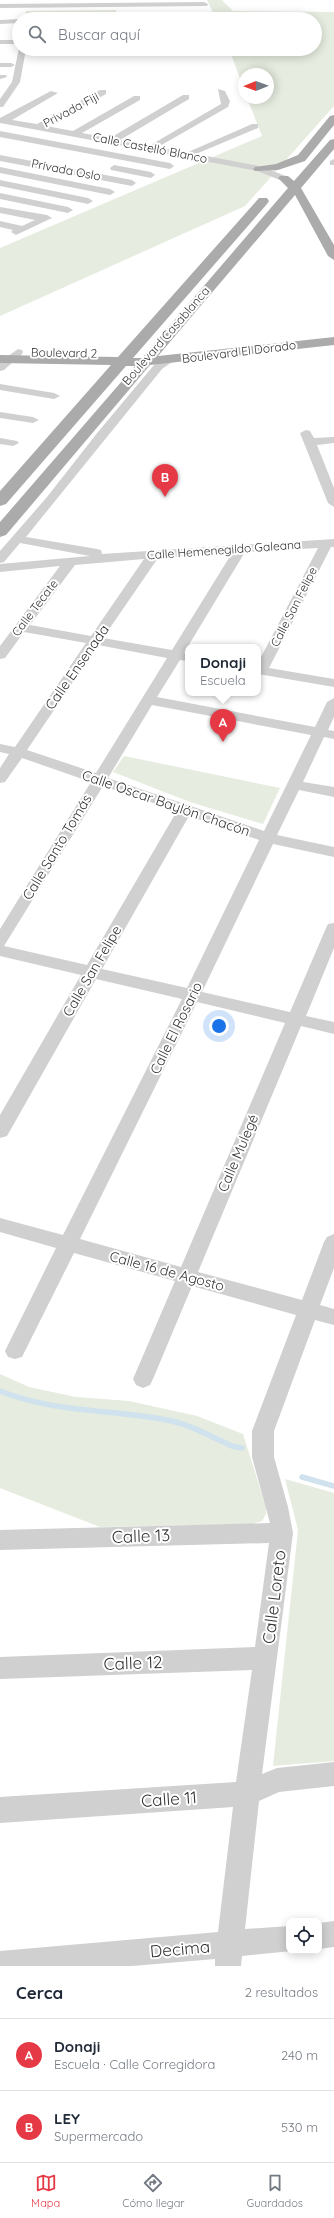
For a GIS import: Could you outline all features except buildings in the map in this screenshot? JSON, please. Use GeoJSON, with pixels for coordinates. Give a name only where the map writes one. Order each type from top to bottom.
{"type":"FeatureCollection","features":[{"type":"Feature","properties":{"kind":"main road","name":"Boulevard Casablanca"},"geometry":{"type":"LineString","coordinates":[[0,501],[125,357],[284,178],[334,118]]}},
{"type":"Feature","properties":{"kind":"main road","name":"Boulevard Casablanca"},"geometry":{"type":"LineString","coordinates":[[0,532],[148,357],[334,142]]}},
{"type":"Feature","properties":{"kind":"main road"},"geometry":{"type":"LineString","coordinates":[[259,169],[278,167],[302,157]]}},
{"type":"Feature","properties":{"kind":"main road","name":"Calle Castelló Blanco"},"geometry":{"type":"LineString","coordinates":[[284,178],[300,193],[334,257]]}},
{"type":"Feature","properties":{"kind":"main road"},"geometry":{"type":"LineString","coordinates":[[267,220],[290,215],[314,221]]}},
{"type":"Feature","properties":{"kind":"main road"},"geometry":{"type":"LineString","coordinates":[[173,329],[172,334],[178,342],[185,345],[206,348]]}},
{"type":"Feature","properties":{"kind":"main road","name":"Boulevard El Dorado"},"geometry":{"type":"LineString","coordinates":[[148,357],[206,348],[334,333]]}},
{"type":"Feature","properties":{"kind":"main road","name":"Boulevard El Dorado"},"geometry":{"type":"LineString","coordinates":[[148,357],[170,360],[334,341]]}},
{"type":"Feature","properties":{"kind":"main road","name":"Boulevard 2"},"geometry":{"type":"LineString","coordinates":[[0,351],[10,357],[148,357]]}},
{"type":"Feature","properties":{"kind":"main road"},"geometry":{"type":"LineString","coordinates":[[61,461],[102,434]]}},
{"type":"Feature","properties":{"kind":"street"},"geometry":{"type":"LineString","coordinates":[[0,6],[131,5],[168,8],[179,4],[204,4]]}},
{"type":"Feature","properties":{"kind":"street"},"geometry":{"type":"LineString","coordinates":[[179,4],[200,8],[201,12]]}},
{"type":"Feature","properties":{"kind":"street"},"geometry":{"type":"LineString","coordinates":[[0,22],[12,21]]}},
{"type":"Feature","properties":{"kind":"street"},"geometry":{"type":"LineString","coordinates":[[0,42],[12,42]]}},
{"type":"Feature","properties":{"kind":"street"},"geometry":{"type":"LineString","coordinates":[[0,105],[16,82],[21,56]]}},
{"type":"Feature","properties":{"kind":"street"},"geometry":{"type":"LineString","coordinates":[[0,65],[11,65]]}},
{"type":"Feature","properties":{"kind":"street"},"geometry":{"type":"LineString","coordinates":[[151,148],[225,104],[226,101],[221,91]]}},
{"type":"Feature","properties":{"kind":"street","name":"Privada Fiji"},"geometry":{"type":"LineString","coordinates":[[38,127],[103,92]]}},
{"type":"Feature","properties":{"kind":"street"},"geometry":{"type":"LineString","coordinates":[[1,120],[54,93]]}},
{"type":"Feature","properties":{"kind":"street"},"geometry":{"type":"LineString","coordinates":[[112,141],[186,97]]}},
{"type":"Feature","properties":{"kind":"street"},"geometry":{"type":"LineString","coordinates":[[74,134],[137,98]]}},
{"type":"Feature","properties":{"kind":"street","name":"Calle Castelló Blanco"},"geometry":{"type":"LineString","coordinates":[[1,120],[259,169],[284,178]]}},
{"type":"Feature","properties":{"kind":"street"},"geometry":{"type":"LineString","coordinates":[[187,155],[254,126]]}},
{"type":"Feature","properties":{"kind":"street"},"geometry":{"type":"LineString","coordinates":[[2,135],[174,165],[136,181]]}},
{"type":"Feature","properties":{"kind":"street"},"geometry":{"type":"LineString","coordinates":[[77,156],[87,150]]}},
{"type":"Feature","properties":{"kind":"street","name":"Privada Oslo"},"geometry":{"type":"LineString","coordinates":[[0,158],[136,181]]}},
{"type":"Feature","properties":{"kind":"street"},"geometry":{"type":"LineString","coordinates":[[108,166],[151,175]]}},
{"type":"Feature","properties":{"kind":"street","name":"Privada Oslo"},"geometry":{"type":"LineString","coordinates":[[0,170],[110,192]]}},
{"type":"Feature","properties":{"kind":"street","name":"Privada Oslo"},"geometry":{"type":"LineString","coordinates":[[0,224],[20,230],[136,181]]}},
{"type":"Feature","properties":{"kind":"street"},"geometry":{"type":"LineString","coordinates":[[0,183],[93,199]]}},
{"type":"Feature","properties":{"kind":"street"},"geometry":{"type":"LineString","coordinates":[[0,196],[68,210]]}},
{"type":"Feature","properties":{"kind":"street"},"geometry":{"type":"LineString","coordinates":[[0,210],[50,217]]}},
{"type":"Feature","properties":{"kind":"street"},"geometry":{"type":"LineString","coordinates":[[0,368],[10,357]]}},
{"type":"Feature","properties":{"kind":"street"},"geometry":{"type":"LineString","coordinates":[[0,559],[51,500],[102,434],[158,367],[170,360]]}},
{"type":"Feature","properties":{"kind":"street"},"geometry":{"type":"LineString","coordinates":[[0,387],[54,396]]}},
{"type":"Feature","properties":{"kind":"street"},"geometry":{"type":"LineString","coordinates":[[0,415],[33,420]]}},
{"type":"Feature","properties":{"kind":"street"},"geometry":{"type":"LineString","coordinates":[[334,440],[308,437],[334,503]]}},
{"type":"Feature","properties":{"kind":"street"},"geometry":{"type":"LineString","coordinates":[[0,441],[13,443]]}},
{"type":"Feature","properties":{"kind":"street","name":"Calle Hemenegildo Galeana"},"geometry":{"type":"LineString","coordinates":[[18,539],[115,557]]}},
{"type":"Feature","properties":{"kind":"street","name":"Calle Hemenegildo Galeana"},"geometry":{"type":"LineString","coordinates":[[0,568],[154,554],[331,543]]}},
{"type":"Feature","properties":{"kind":"street","name":"Calle San Felipe"},"geometry":{"type":"LineString","coordinates":[[261,668],[331,543]]}},
{"type":"Feature","properties":{"kind":"street","name":"Calle Santo Tomás"},"geometry":{"type":"LineString","coordinates":[[189,644],[241,549]]}},
{"type":"Feature","properties":{"kind":"street","name":"Calle Ensenada"},"geometry":{"type":"LineString","coordinates":[[0,779],[96,641],[154,554]]}},
{"type":"Feature","properties":{"kind":"street","name":"Calle Tecate"},"geometry":{"type":"LineString","coordinates":[[0,655],[70,562]]}},
{"type":"Feature","properties":{"kind":"street"},"geometry":{"type":"LineString","coordinates":[[21,627],[182,656]]}},
{"type":"Feature","properties":{"kind":"street","name":"Calle Santo Tomás"},"geometry":{"type":"LineString","coordinates":[[0,942],[98,779],[148,700],[182,656]]}},
{"type":"Feature","properties":{"kind":"street"},"geometry":{"type":"LineString","coordinates":[[261,670],[334,683]]}},
{"type":"Feature","properties":{"kind":"street"},"geometry":{"type":"LineString","coordinates":[[148,700],[327,734]]}},
{"type":"Feature","properties":{"kind":"street","name":"Calle El Rosario"},"geometry":{"type":"LineString","coordinates":[[15,1351],[69,1245],[295,784],[327,734],[334,702]]}},
{"type":"Feature","properties":{"kind":"street","name":"Calle Oscar Baylón Chacón"},"geometry":{"type":"LineString","coordinates":[[0,748],[19,752],[269,838],[334,852]]}},
{"type":"Feature","properties":{"kind":"street"},"geometry":{"type":"LineString","coordinates":[[295,784],[334,792]]}},
{"type":"Feature","properties":{"kind":"street","name":"Calle San Felipe"},"geometry":{"type":"LineString","coordinates":[[0,1131],[185,810]]}},
{"type":"Feature","properties":{"kind":"street","name":"Calle Mulegé"},"geometry":{"type":"LineString","coordinates":[[142,1379],[334,928]]}},
{"type":"Feature","properties":{"kind":"street"},"geometry":{"type":"LineString","coordinates":[[0,951],[334,1028]]}},
{"type":"Feature","properties":{"kind":"street","name":"Calle 16 de Agosto"},"geometry":{"type":"LineString","coordinates":[[0,1225],[334,1317]]}},
{"type":"Feature","properties":{"kind":"street","name":"Calle Loreto"},"geometry":{"type":"LineString","coordinates":[[230,1955],[247,1794],[282,1533],[281,1519],[262,1456],[261,1443],[263,1431],[310,1310],[334,1242]]}},
{"type":"Feature","properties":{"kind":"street","name":"Calle 13"},"geometry":{"type":"LineString","coordinates":[[0,1540],[282,1533]]}},
{"type":"Feature","properties":{"kind":"street","name":"Calle 12"},"geometry":{"type":"LineString","coordinates":[[0,1668],[266,1658]]}},
{"type":"Feature","properties":{"kind":"street","name":"Calle 11"},"geometry":{"type":"LineString","coordinates":[[0,1810],[247,1794],[276,1780],[334,1774]]}},
{"type":"Feature","properties":{"kind":"street"},"geometry":{"type":"LineString","coordinates":[[322,1936],[334,1934]]}},
{"type":"Feature","properties":{"kind":"street","name":"Decima"},"geometry":{"type":"LineString","coordinates":[[0,1964],[230,1955],[286,1940]]}},
{"type":"Feature","properties":{"kind":"shaded area"},"geometry":{"type":"Polygon","coordinates":[[[207,0],[222,0],[233,11],[334,12],[334,106],[245,206],[0,316],[0,248],[262,136],[249,104],[274,104],[274,68],[238,68],[238,73],[232,56],[322,56],[322,12],[213,12],[207,0]]]}},
{"type":"Feature","properties":{"kind":"shaded area"},"geometry":{"type":"Polygon","coordinates":[[[116,10],[116,12],[26,12],[116,10]]]}},
{"type":"Feature","properties":{"kind":"shaded area"},"geometry":{"type":"Polygon","coordinates":[[[124,756],[280,788],[263,824],[190,802],[113,772],[124,756]]]}},
{"type":"Feature","properties":{"kind":"shaded area"},"geometry":{"type":"Polygon","coordinates":[[[0,1374],[29,1387],[76,1397],[129,1401],[197,1416],[243,1434],[266,1507],[266,1514],[262,1521],[251,1524],[100,1527],[0,1488],[0,1374]]]}},
{"type":"Feature","properties":{"kind":"shaded area"},"geometry":{"type":"Polygon","coordinates":[[[285,1479],[334,1493],[334,1761],[273,1766],[298,1530],[285,1479]]]}},
{"type":"Feature","properties":{"kind":"waterway"},"geometry":{"type":"LineString","coordinates":[[0,1391],[21,1398],[62,1407],[146,1416],[176,1422],[232,1446],[242,1448]]}},
{"type":"Feature","properties":{"kind":"waterway"},"geometry":{"type":"LineString","coordinates":[[302,1477],[334,1486]]}},
{"type":"Feature","properties":{"kind":"place","name":"LEY"},"geometry":{"type":"Point","coordinates":[165,497]}},
{"type":"Feature","properties":{"kind":"place","name":"Donaji"},"geometry":{"type":"Point","coordinates":[223,742]}}]}
